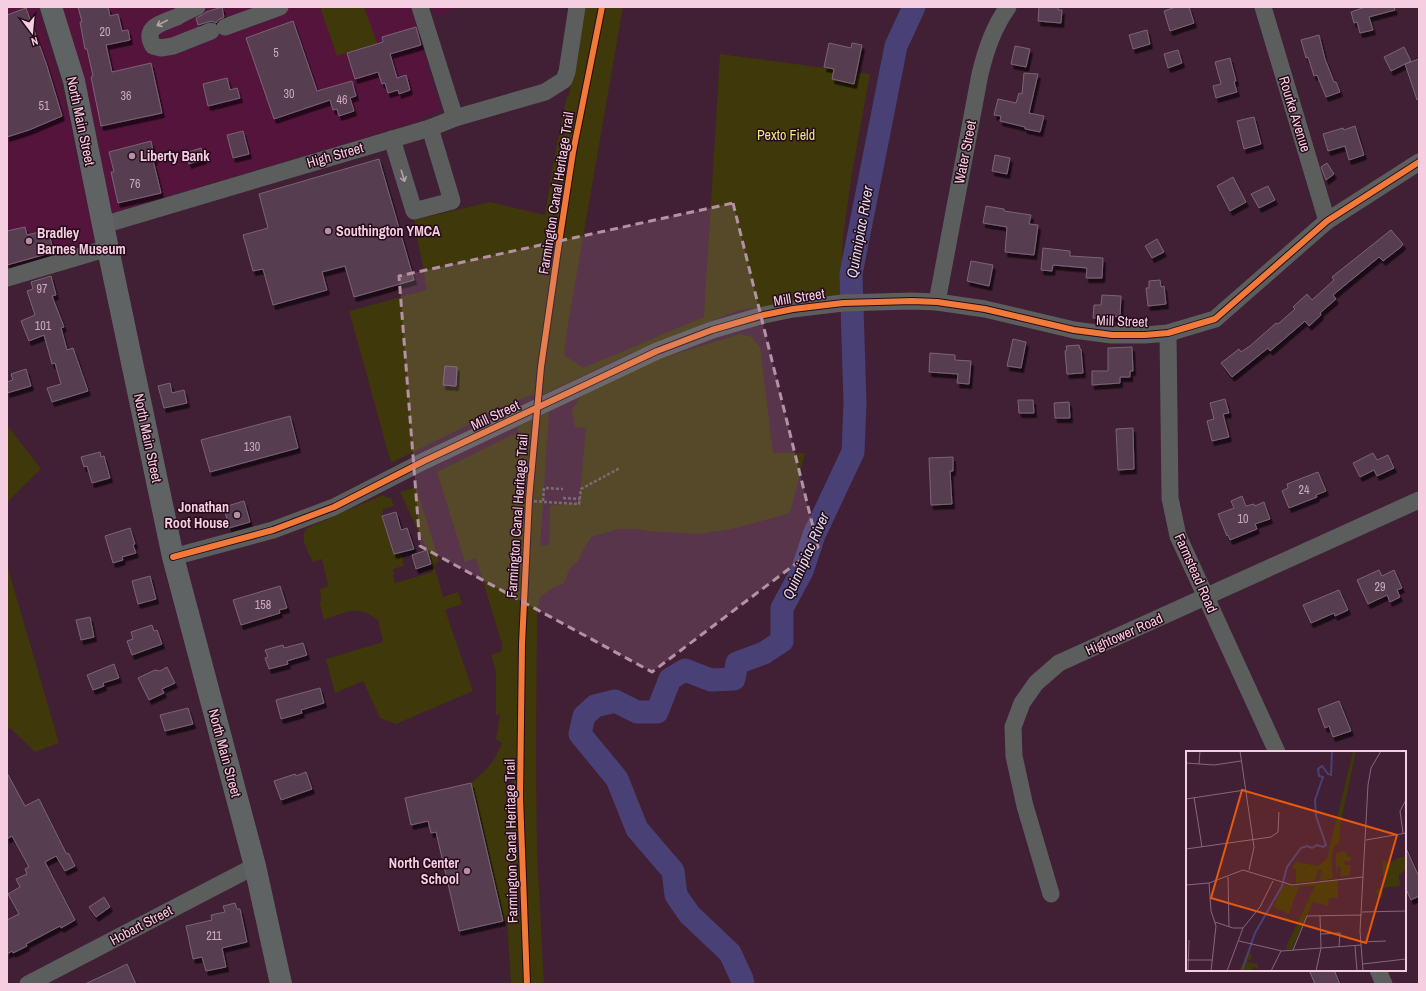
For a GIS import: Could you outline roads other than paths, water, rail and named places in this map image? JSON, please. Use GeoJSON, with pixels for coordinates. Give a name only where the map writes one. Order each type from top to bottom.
{"type":"FeatureCollection","features":[{"type":"Feature","properties":{"kind":"highway","name":"North Main Street"},"geometry":{"type":"LineString","coordinates":[[51,7],[74,82],[173,557],[255,866],[281,984]]}},
{"type":"Feature","properties":{"kind":"street"},"geometry":{"type":"LineString","coordinates":[[197,7],[160,23],[154,28],[150,35],[153,46],[161,48],[173,46],[218,29],[243,14],[280,7]]}},
{"type":"Feature","properties":{"kind":"street"},"geometry":{"type":"LineString","coordinates":[[420,7],[455,118]]}},
{"type":"Feature","properties":{"kind":"street","name":"High Street"},"geometry":{"type":"LineString","coordinates":[[103,225],[430,128],[455,118],[545,92],[564,80],[568,66],[577,7]]}},
{"type":"Feature","properties":{"kind":"street","name":"Water Street"},"geometry":{"type":"LineString","coordinates":[[937,302],[980,74],[987,47],[999,19],[1008,7]]}},
{"type":"Feature","properties":{"kind":"street","name":"Rourke Avenue"},"geometry":{"type":"LineString","coordinates":[[1263,7],[1327,221]]}},
{"type":"Feature","properties":{"kind":"street"},"geometry":{"type":"LineString","coordinates":[[392,139],[414,211],[452,202],[430,128]]}},
{"type":"Feature","properties":{"kind":"street","name":"Mill Street"},"geometry":{"type":"LineString","coordinates":[[173,557],[273,530],[334,507],[424,461],[657,351],[712,330],[764,315],[793,309],[851,302],[937,302],[985,309],[1074,330],[1112,335],[1168,333],[1215,319],[1327,221],[1419,162]]}},
{"type":"Feature","properties":{"kind":"street"},"geometry":{"type":"LineString","coordinates":[[7,278],[108,248]]}},
{"type":"Feature","properties":{"kind":"street","name":"Farmstead Road"},"geometry":{"type":"LineString","coordinates":[[1168,333],[1170,498],[1178,536],[1278,751]]}},
{"type":"Feature","properties":{"kind":"street","name":"Hightower Road"},"geometry":{"type":"LineString","coordinates":[[1051,894],[1025,806],[1014,756],[1013,727],[1022,703],[1036,683],[1059,663],[1419,500]]}},
{"type":"Feature","properties":{"kind":"street","name":"Hobart Street"},"geometry":{"type":"LineString","coordinates":[[28,984],[255,866]]}},
{"type":"Feature","properties":{"kind":"street"},"geometry":{"type":"LineString","coordinates":[[1378,971],[1384,984]]}},
{"type":"Feature","properties":{"kind":"waterway","name":"Quinnipiac River"},"geometry":{"type":"LineString","coordinates":[[743,984],[730,953],[689,914],[676,895],[673,871],[637,829],[617,779],[580,734],[584,716],[595,706],[615,701],[637,712],[657,712],[670,679],[685,670],[711,680],[734,679],[737,663],[764,653],[782,641],[782,608],[802,571],[814,535],[853,452],[855,403],[851,274],[896,46],[914,7]]}},
{"type":"Feature","properties":{"kind":"place","name":"Liberty Bank"},"geometry":{"type":"Point","coordinates":[132,156]}},
{"type":"Feature","properties":{"kind":"place","name":"Southington YMCA"},"geometry":{"type":"Point","coordinates":[328,231]}},
{"type":"Feature","properties":{"kind":"place","name":"Bradley Barnes Museum"},"geometry":{"type":"Point","coordinates":[29,241]}},
{"type":"Feature","properties":{"kind":"place","name":"Jonathan Root House"},"geometry":{"type":"Point","coordinates":[237,515]}},
{"type":"Feature","properties":{"kind":"place","name":"North Center School"},"geometry":{"type":"Point","coordinates":[467,871]}},
{"type":"Feature","properties":{"kind":"park label","name":"Pexto Field"},"geometry":{"type":"Point","coordinates":[786,135]}}]}
